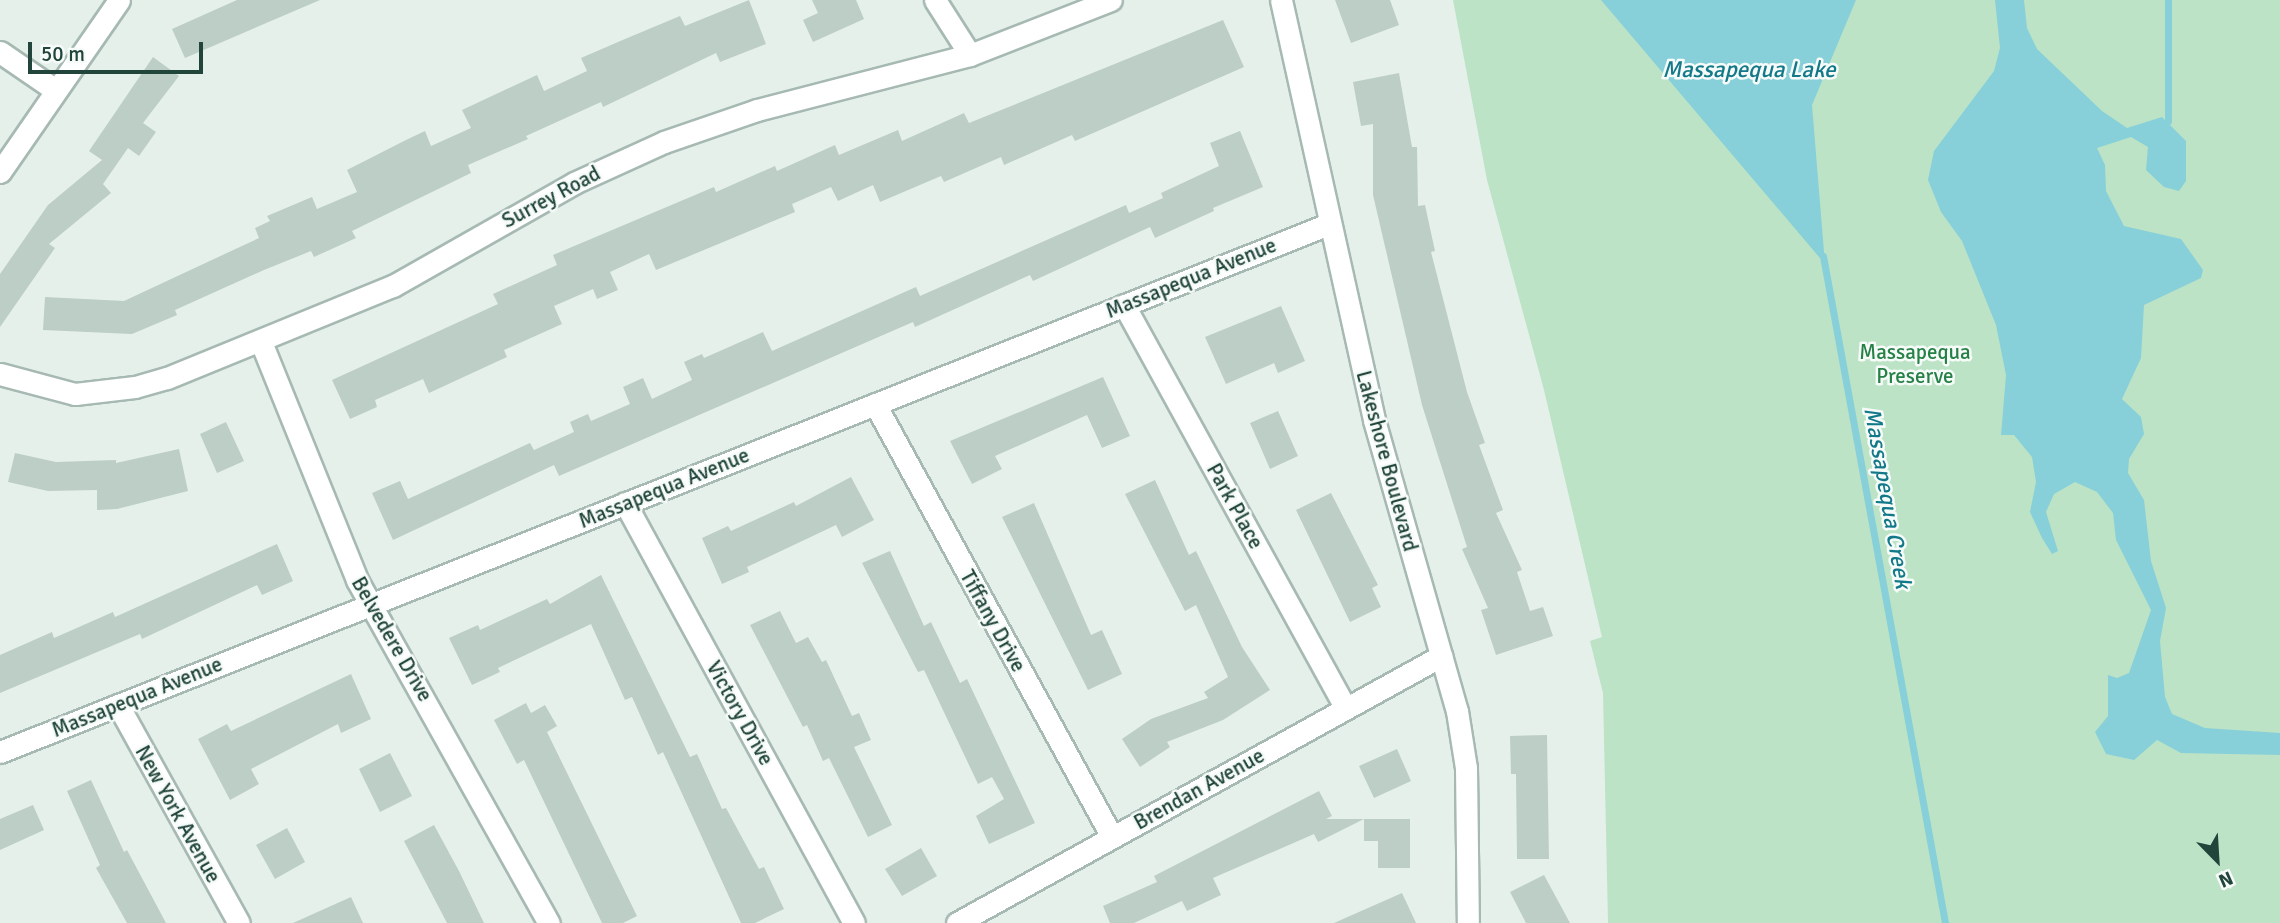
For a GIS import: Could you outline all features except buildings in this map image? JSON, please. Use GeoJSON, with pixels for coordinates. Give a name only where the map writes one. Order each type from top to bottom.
{"type":"FeatureCollection","features":[{"type":"Feature","properties":{"kind":"street"},"geometry":{"type":"LineString","coordinates":[[0,172],[54,89],[119,0]]}},
{"type":"Feature","properties":{"kind":"street"},"geometry":{"type":"LineString","coordinates":[[936,0],[970,55]]}},
{"type":"Feature","properties":{"kind":"street","name":"Surrey Road"},"geometry":{"type":"LineString","coordinates":[[0,374],[75,394],[106,392],[167,378],[393,286],[574,183],[664,142],[757,110],[970,55],[1111,0]]}},
{"type":"Feature","properties":{"kind":"street","name":"Lakeshore Boulevard"},"geometry":{"type":"LineString","coordinates":[[1281,0],[1374,420],[1464,744],[1468,923]]}},
{"type":"Feature","properties":{"kind":"street"},"geometry":{"type":"LineString","coordinates":[[0,52],[54,89]]}},
{"type":"Feature","properties":{"kind":"street","name":"Massapequa Avenue"},"geometry":{"type":"LineString","coordinates":[[0,752],[1329,223]]}},
{"type":"Feature","properties":{"kind":"street","name":"Park Place"},"geometry":{"type":"LineString","coordinates":[[1124,305],[1346,708]]}},
{"type":"Feature","properties":{"kind":"street","name":"Belvedere Drive"},"geometry":{"type":"LineString","coordinates":[[261,342],[356,580],[373,603],[550,923]]}},
{"type":"Feature","properties":{"kind":"street","name":"Tiffany Drive"},"geometry":{"type":"LineString","coordinates":[[875,404],[1112,837]]}},
{"type":"Feature","properties":{"kind":"street","name":"Victory Drive"},"geometry":{"type":"LineString","coordinates":[[625,503],[854,923]]}},
{"type":"Feature","properties":{"kind":"street","name":"Brendan Avenue"},"geometry":{"type":"LineString","coordinates":[[957,923],[1441,656]]}},
{"type":"Feature","properties":{"kind":"street","name":"New York Avenue"},"geometry":{"type":"LineString","coordinates":[[118,705],[239,923]]}},
{"type":"Feature","properties":{"kind":"green space","name":"Massapequa Preserve"},"geometry":{"type":"Polygon","coordinates":[[[1453,0],[2280,0],[2280,923],[1608,923],[1603,693],[1590,641],[1602,637],[1544,390],[1487,180],[1453,0]]]}},
{"type":"Feature","properties":{"kind":"water","name":"Massapequa Lake"},"geometry":{"type":"Polygon","coordinates":[[[1601,0],[1856,0],[1812,105],[1825,264],[1601,0]]]}},
{"type":"Feature","properties":{"kind":"water"},"geometry":{"type":"Polygon","coordinates":[[[1995,0],[2024,0],[2027,28],[2037,49],[2102,111],[2127,128],[2162,117],[2186,141],[2186,181],[2179,191],[2164,187],[2146,170],[2148,147],[2131,137],[2097,148],[2105,165],[2106,191],[2124,226],[2181,239],[2203,270],[2201,278],[2144,305],[2141,358],[2122,399],[2141,417],[2144,434],[2129,459],[2128,473],[2144,500],[2151,561],[2166,608],[2160,641],[2165,697],[2172,714],[2205,728],[2280,733],[2280,755],[2181,753],[2157,740],[2134,760],[2106,754],[2095,732],[2108,716],[2108,675],[2117,678],[2129,673],[2151,610],[2116,540],[2113,513],[2097,492],[2075,482],[2054,494],[2046,512],[2058,551],[2052,554],[2042,538],[2030,512],[2036,482],[2032,457],[2014,435],[2001,435],[2006,375],[1996,325],[1962,241],[1941,212],[1928,180],[1934,151],[1994,71],[2000,48],[1995,0]]]}},
{"type":"Feature","properties":{"kind":"waterway"},"geometry":{"type":"LineString","coordinates":[[2168,0],[2168,121]]}},
{"type":"Feature","properties":{"kind":"waterway","name":"Massapequa Creek"},"geometry":{"type":"LineString","coordinates":[[1823,256],[1945,923]]}}]}
